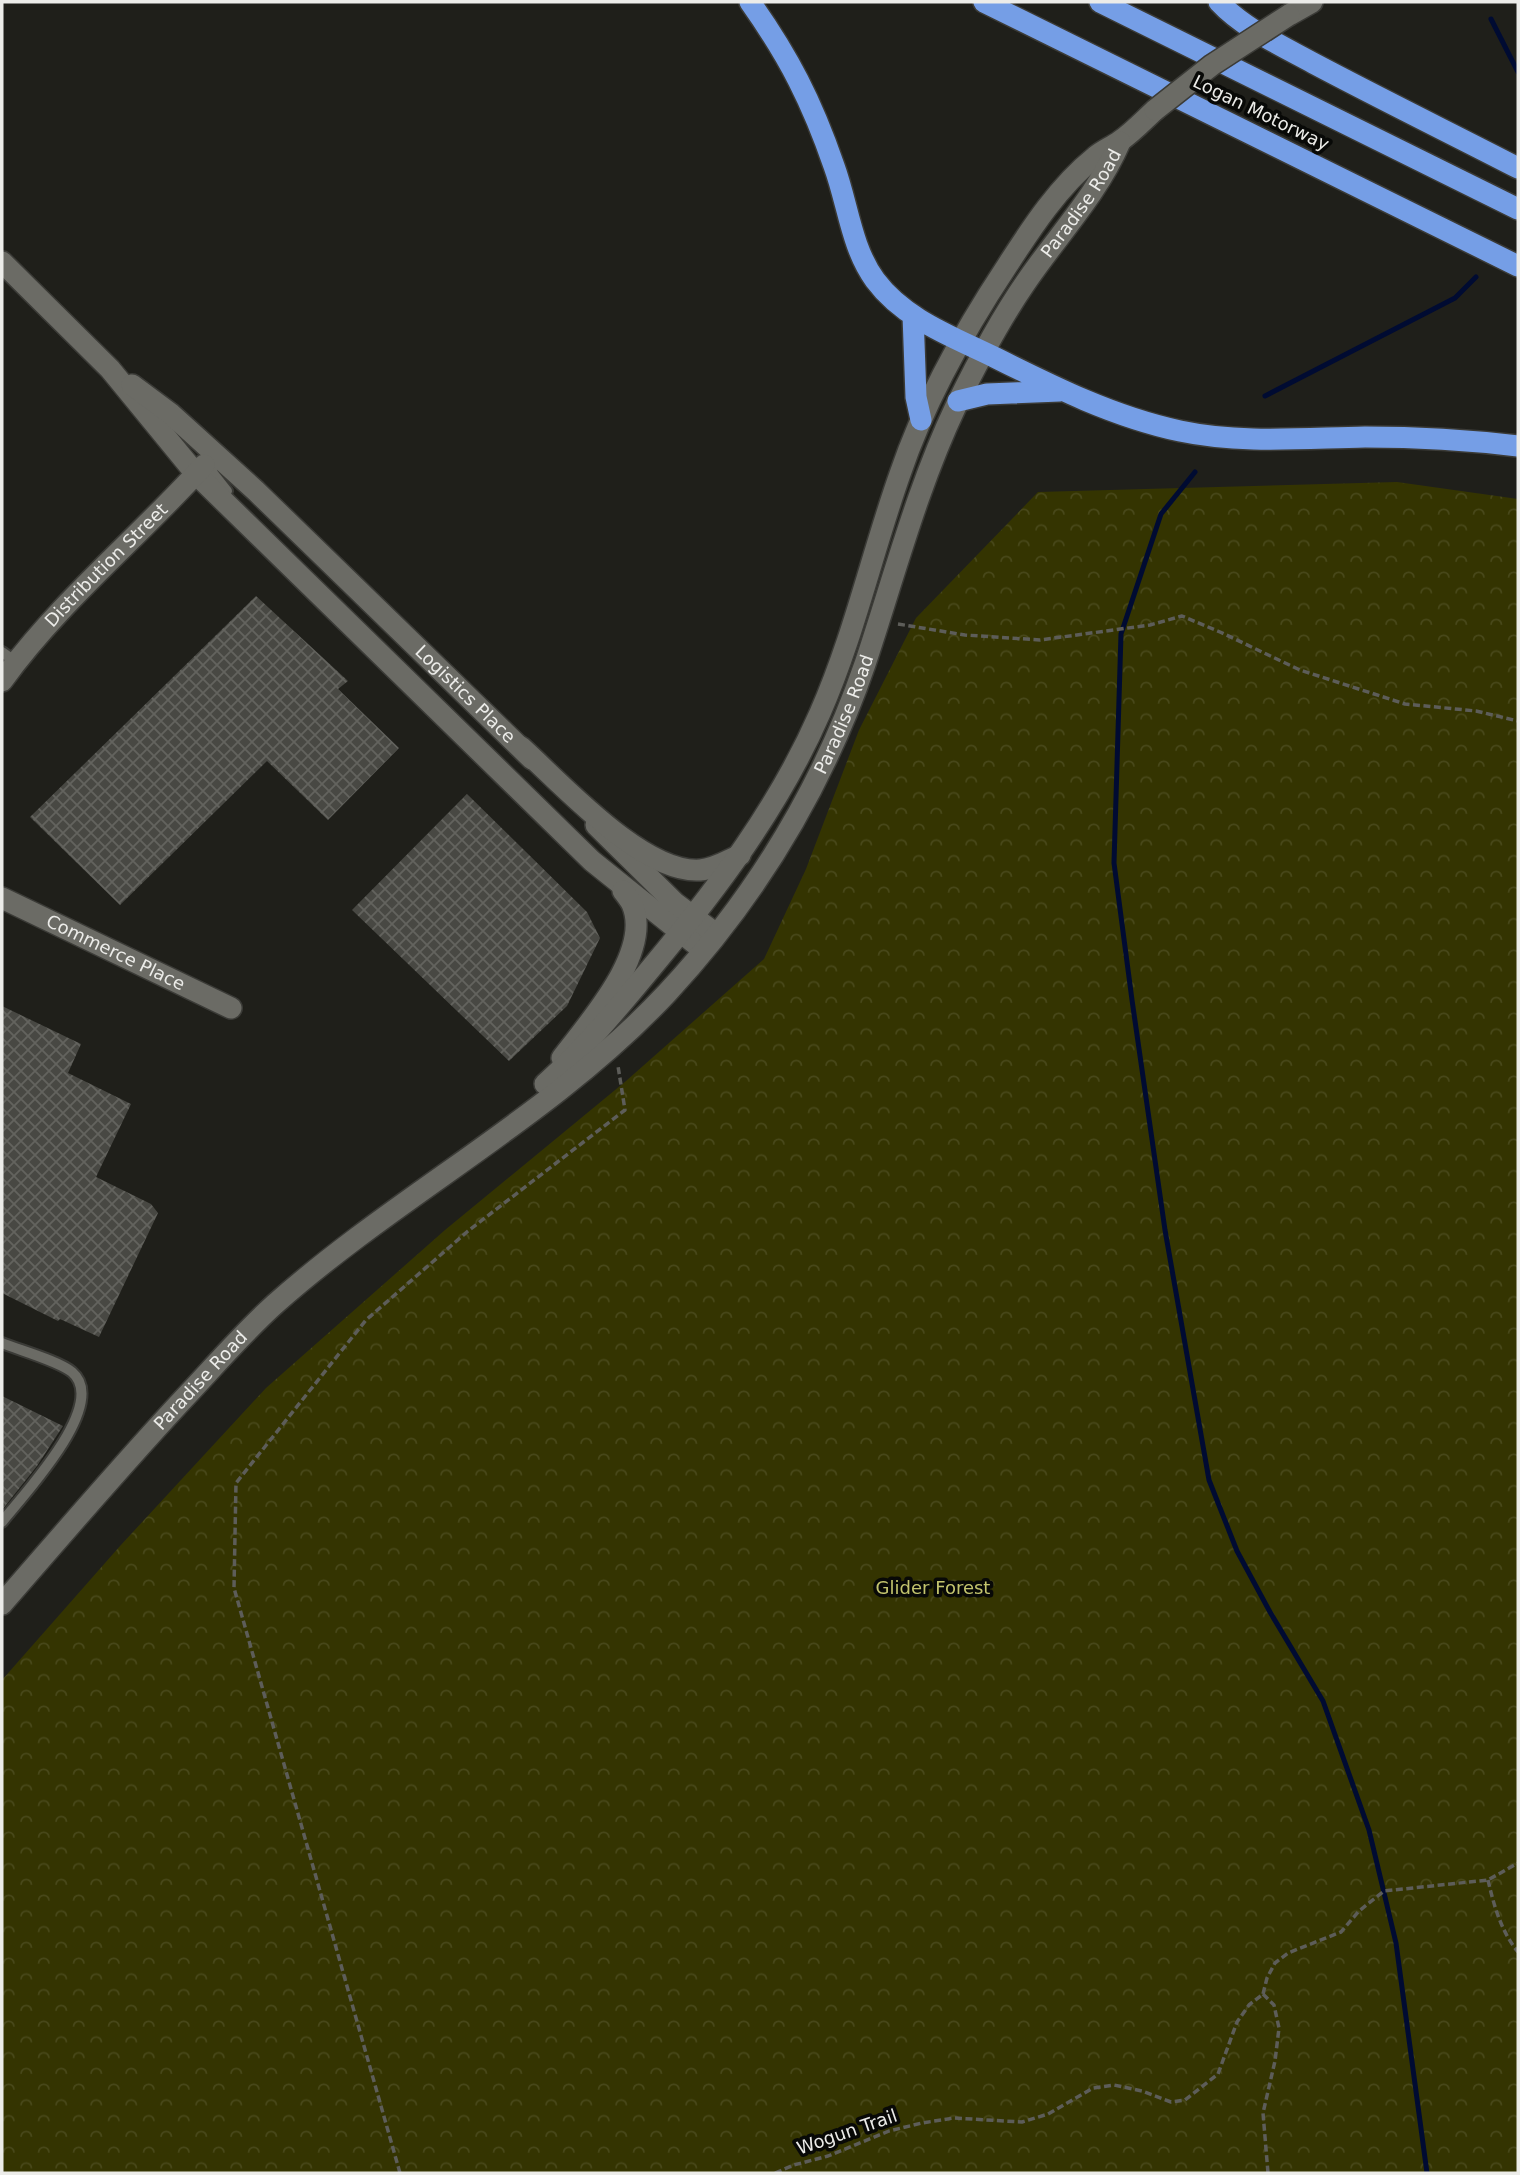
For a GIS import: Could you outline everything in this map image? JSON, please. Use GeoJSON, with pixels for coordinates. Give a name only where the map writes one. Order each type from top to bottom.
{"type":"FeatureCollection","features":[{"type":"Feature","properties":{"kind":"highway"},"geometry":{"type":"LineString","coordinates":[[750,2],[791,63],[808,98],[843,190],[850,226],[865,264],[891,298],[913,315],[960,343],[1062,391],[1142,421],[1181,431],[1242,439],[1368,437],[1479,441],[1518,446]]}},
{"type":"Feature","properties":{"kind":"highway","name":"Logan Motorway"},"geometry":{"type":"LineString","coordinates":[[984,2],[1518,266]]}},
{"type":"Feature","properties":{"kind":"highway","name":"Logan Motorway"},"geometry":{"type":"LineString","coordinates":[[1100,2],[1518,209]]}},
{"type":"Feature","properties":{"kind":"highway"},"geometry":{"type":"LineString","coordinates":[[1219,2],[1239,19],[1289,50],[1518,168]]}},
{"type":"Feature","properties":{"kind":"highway"},"geometry":{"type":"LineString","coordinates":[[913,315],[916,397],[920,420]]}},
{"type":"Feature","properties":{"kind":"highway"},"geometry":{"type":"LineString","coordinates":[[958,401],[987,394],[1062,391]]}},
{"type":"Feature","properties":{"kind":"street","name":"Paradise Road"},"geometry":{"type":"LineString","coordinates":[[428,1186],[585,1045],[687,925],[740,855],[803,749],[836,677],[879,533],[920,420],[990,291],[1044,212],[1096,156],[1120,142],[1212,65],[1312,2]]}},
{"type":"Feature","properties":{"kind":"street","name":"Paradise Road"},"geometry":{"type":"LineString","coordinates":[[2,1604],[159,1426],[273,1306],[428,1186],[527,1116],[615,1042],[668,991],[709,942],[780,846],[823,769],[860,677],[926,480],[958,401],[983,352],[1027,280],[1089,199],[1109,168],[1120,142]]}},
{"type":"Feature","properties":{"kind":"street","name":"Logistics Place"},"geometry":{"type":"LineString","coordinates":[[2,262],[110,369],[196,474],[565,834],[617,883],[687,925],[709,942]]}},
{"type":"Feature","properties":{"kind":"street","name":"Logistics Place"},"geometry":{"type":"LineString","coordinates":[[110,369],[172,414],[215,453],[521,747],[617,846],[687,925]]}},
{"type":"Feature","properties":{"kind":"street","name":"Distribution Street"},"geometry":{"type":"LineString","coordinates":[[2,681],[9,657],[74,597],[215,453]]}},
{"type":"Feature","properties":{"kind":"street"},"geometry":{"type":"LineString","coordinates":[[521,747],[622,838],[643,852],[680,869],[700,870],[740,855]]}},
{"type":"Feature","properties":{"kind":"street"},"geometry":{"type":"LineString","coordinates":[[538,1090],[610,994],[623,972],[634,940],[636,921],[632,904],[617,883]]}},
{"type":"Feature","properties":{"kind":"street","name":"Commerce Place"},"geometry":{"type":"LineString","coordinates":[[2,898],[231,1008]]}},
{"type":"Feature","properties":{"kind":"lane","name":"Logistics Place"},"geometry":{"type":"LineString","coordinates":[[215,453],[212,472],[223,488],[525,783],[565,834]]}},
{"type":"Feature","properties":{"kind":"lane"},"geometry":{"type":"LineString","coordinates":[[2,1343],[70,1370],[79,1379],[83,1398],[65,1441],[2,1522]]}},
{"type":"Feature","properties":{"kind":"path"},"geometry":{"type":"LineString","coordinates":[[879,621],[965,635],[1040,640],[1150,625],[1182,616],[1300,670],[1405,704],[1476,711],[1518,721]]}},
{"type":"Feature","properties":{"kind":"path"},"geometry":{"type":"LineString","coordinates":[[400,2173],[234,1588],[236,1482],[366,1320],[468,1231],[625,1110],[615,1042]]}},
{"type":"Feature","properties":{"kind":"path"},"geometry":{"type":"LineString","coordinates":[[1268,2173],[1263,2113],[1275,2061],[1279,2028],[1274,2005],[1263,1994],[1275,1963],[1288,1953],[1340,1932],[1359,1911],[1384,1891],[1488,1880],[1518,1863]]}},
{"type":"Feature","properties":{"kind":"path"},"geometry":{"type":"LineString","coordinates":[[1488,1880],[1494,1908],[1509,1941],[1518,1952]]}},
{"type":"Feature","properties":{"kind":"path","name":"Wogun Trail"},"geometry":{"type":"LineString","coordinates":[[775,2173],[828,2156],[889,2130],[922,2123],[954,2118],[1022,2122],[1048,2115],[1093,2088],[1114,2085],[1142,2091],[1171,2102],[1185,2100],[1218,2074],[1237,2022],[1249,2005],[1263,1994]]}},
{"type":"Feature","properties":{"kind":"green space","name":"Glider Forest"},"geometry":{"type":"Polygon","coordinates":[[[1397,482],[1518,499],[1518,2173],[2,2173],[2,1680],[120,1546],[266,1388],[445,1230],[626,1081],[764,959],[806,869],[859,730],[916,618],[1038,492],[1397,482]]]}},
{"type":"Feature","properties":{"kind":"building"},"geometry":{"type":"Polygon","coordinates":[[[256,596],[348,681],[338,689],[399,748],[328,820],[267,761],[120,905],[30,817],[256,596]]]}},
{"type":"Feature","properties":{"kind":"building"},"geometry":{"type":"Polygon","coordinates":[[[467,794],[587,912],[600,938],[567,1006],[509,1061],[352,910],[467,794]]]}},
{"type":"Feature","properties":{"kind":"building"},"geometry":{"type":"Polygon","coordinates":[[[2,1006],[81,1044],[68,1073],[131,1104],[96,1177],[151,1204],[158,1213],[99,1337],[60,1319],[58,1321],[2,1293],[2,1006]]]}},
{"type":"Feature","properties":{"kind":"building"},"geometry":{"type":"Polygon","coordinates":[[[2,1396],[63,1426],[37,1466],[2,1510],[2,1396]]]}},
{"type":"Feature","properties":{"kind":"waterway"},"geometry":{"type":"LineString","coordinates":[[1491,19],[1518,72]]}},
{"type":"Feature","properties":{"kind":"waterway"},"geometry":{"type":"LineString","coordinates":[[1265,396],[1455,298],[1476,277]]}},
{"type":"Feature","properties":{"kind":"waterway"},"geometry":{"type":"LineString","coordinates":[[1195,472],[1161,514],[1121,634],[1114,863],[1132,1000],[1165,1230],[1209,1480],[1237,1551],[1323,1701],[1369,1830],[1396,1943],[1427,2173]]}}]}
